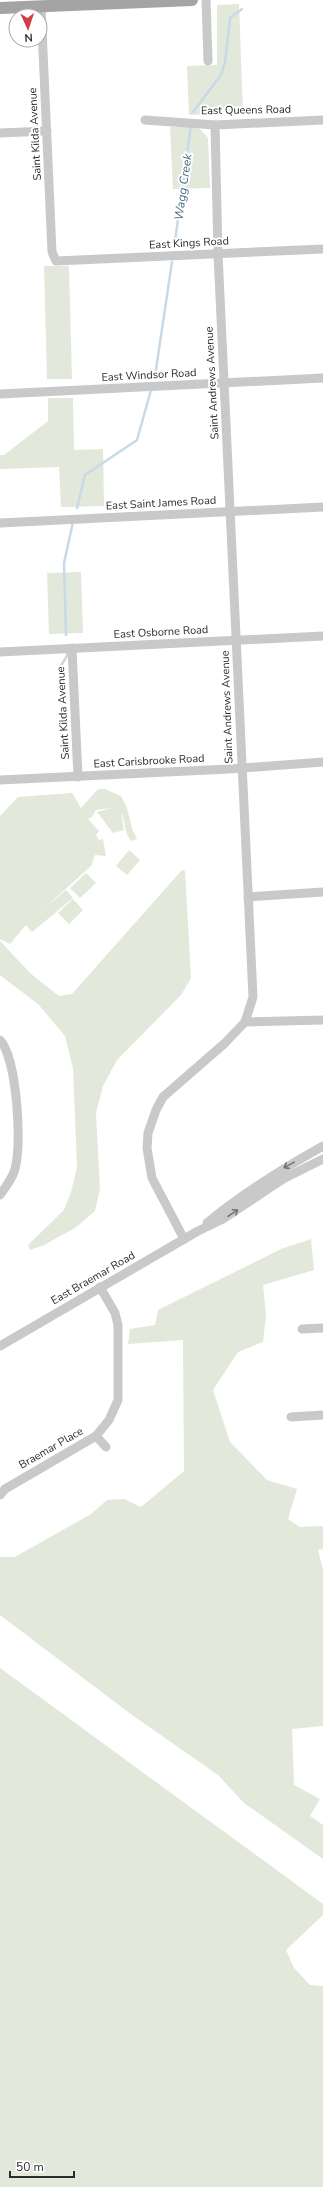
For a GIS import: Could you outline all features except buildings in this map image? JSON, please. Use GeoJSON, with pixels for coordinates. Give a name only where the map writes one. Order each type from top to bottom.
{"type":"FeatureCollection","features":[{"type":"Feature","properties":{"kind":"main road"},"geometry":{"type":"LineString","coordinates":[[0,8],[86,2],[192,0]]}},
{"type":"Feature","properties":{"kind":"street"},"geometry":{"type":"LineString","coordinates":[[206,0],[208,61]]}},
{"type":"Feature","properties":{"kind":"street","name":"Saint Kilda Avenue"},"geometry":{"type":"LineString","coordinates":[[41,6],[52,252],[56,261]]}},
{"type":"Feature","properties":{"kind":"street","name":"East Queens Road"},"geometry":{"type":"LineString","coordinates":[[146,120],[215,125],[323,120]]}},
{"type":"Feature","properties":{"kind":"street","name":"Saint Andrews Avenue"},"geometry":{"type":"LineString","coordinates":[[184,1239],[152,1178],[146,1148],[148,1133],[156,1110],[163,1097],[225,1043],[245,1022],[253,997],[241,768],[231,512],[218,254],[215,125]]}},
{"type":"Feature","properties":{"kind":"street"},"geometry":{"type":"LineString","coordinates":[[0,133],[47,131]]}},
{"type":"Feature","properties":{"kind":"street","name":"East Kings Road"},"geometry":{"type":"LineString","coordinates":[[56,261],[323,249]]}},
{"type":"Feature","properties":{"kind":"street","name":"East Windsor Road"},"geometry":{"type":"LineString","coordinates":[[0,394],[323,378]]}},
{"type":"Feature","properties":{"kind":"street","name":"East Saint James Road"},"geometry":{"type":"LineString","coordinates":[[0,523],[323,508]]}},
{"type":"Feature","properties":{"kind":"street","name":"East Osborne Road"},"geometry":{"type":"LineString","coordinates":[[0,652],[323,636]]}},
{"type":"Feature","properties":{"kind":"street","name":"Saint Kilda Avenue"},"geometry":{"type":"LineString","coordinates":[[72,648],[78,777]]}},
{"type":"Feature","properties":{"kind":"street","name":"East Carisbrooke Road"},"geometry":{"type":"LineString","coordinates":[[0,780],[241,768],[323,762]]}},
{"type":"Feature","properties":{"kind":"street"},"geometry":{"type":"LineString","coordinates":[[248,898],[323,892]]}},
{"type":"Feature","properties":{"kind":"street"},"geometry":{"type":"LineString","coordinates":[[245,1022],[323,1020]]}},
{"type":"Feature","properties":{"kind":"street"},"geometry":{"type":"LineString","coordinates":[[0,1040],[12,1066],[15,1087],[18,1151],[15,1171],[0,1195]]}},
{"type":"Feature","properties":{"kind":"street","name":"East Braemar Road"},"geometry":{"type":"LineString","coordinates":[[198,1231],[225,1208],[276,1172],[323,1146]]}},
{"type":"Feature","properties":{"kind":"street","name":"East Braemar Road"},"geometry":{"type":"LineString","coordinates":[[0,1346],[198,1231],[224,1219],[283,1179],[323,1159]]}},
{"type":"Feature","properties":{"kind":"street","name":"Braemar Place"},"geometry":{"type":"LineString","coordinates":[[0,1495],[5,1489],[96,1436],[110,1420],[118,1400],[118,1325],[114,1313],[100,1288]]}},
{"type":"Feature","properties":{"kind":"street"},"geometry":{"type":"LineString","coordinates":[[302,1329],[323,1328]]}},
{"type":"Feature","properties":{"kind":"street"},"geometry":{"type":"LineString","coordinates":[[291,1417],[323,1415]]}},
{"type":"Feature","properties":{"kind":"street","name":"Braemar Place"},"geometry":{"type":"LineString","coordinates":[[96,1436],[106,1447]]}},
{"type":"Feature","properties":{"kind":"shaded area"},"geometry":{"type":"Polygon","coordinates":[[[239,4],[243,112],[189,115],[187,66],[217,65],[217,5],[239,4]]]}},
{"type":"Feature","properties":{"kind":"shaded area"},"geometry":{"type":"Polygon","coordinates":[[[197,126],[208,138],[210,188],[173,189],[170,127],[197,126]]]}},
{"type":"Feature","properties":{"kind":"shaded area"},"geometry":{"type":"Polygon","coordinates":[[[44,266],[69,266],[72,379],[47,379],[44,266]]]}},
{"type":"Feature","properties":{"kind":"shaded area"},"geometry":{"type":"Polygon","coordinates":[[[48,398],[73,398],[74,450],[103,449],[104,506],[61,507],[59,467],[0,469],[0,455],[4,455],[48,421],[48,398]]]}},
{"type":"Feature","properties":{"kind":"shaded area"},"geometry":{"type":"Polygon","coordinates":[[[81,572],[83,633],[49,634],[47,573],[81,572]]]}},
{"type":"Feature","properties":{"kind":"shaded area"},"geometry":{"type":"Polygon","coordinates":[[[98,789],[105,789],[121,796],[127,808],[132,829],[137,839],[131,841],[129,838],[121,813],[124,830],[113,833],[97,812],[112,808],[96,810],[92,817],[88,819],[99,831],[96,835],[99,840],[103,839],[106,856],[95,855],[91,866],[39,913],[66,890],[73,898],[32,932],[26,925],[10,944],[0,939],[0,816],[18,797],[72,793],[81,808],[98,789]]]}},
{"type":"Feature","properties":{"kind":"shaded area"},"geometry":{"type":"Polygon","coordinates":[[[129,850],[140,860],[127,875],[116,866],[129,850]]]}},
{"type":"Feature","properties":{"kind":"shaded area"},"geometry":{"type":"Polygon","coordinates":[[[182,870],[185,871],[191,978],[181,995],[117,1060],[103,1086],[96,1113],[100,1189],[95,1211],[75,1228],[44,1245],[30,1250],[28,1245],[64,1210],[71,1192],[77,1167],[73,1068],[65,1036],[38,1004],[0,975],[0,941],[31,974],[59,996],[72,994],[182,870]]]}},
{"type":"Feature","properties":{"kind":"shaded area"},"geometry":{"type":"Polygon","coordinates":[[[86,873],[96,883],[80,898],[70,888],[86,873]]]}},
{"type":"Feature","properties":{"kind":"shaded area"},"geometry":{"type":"Polygon","coordinates":[[[73,899],[83,910],[69,924],[58,913],[73,899]]]}},
{"type":"Feature","properties":{"kind":"shaded area"},"geometry":{"type":"Polygon","coordinates":[[[311,1239],[314,1270],[263,1285],[266,1315],[263,1342],[238,1352],[213,1390],[230,1442],[267,1480],[297,1489],[288,1519],[300,1527],[323,1526],[323,1549],[318,1550],[323,1570],[323,1726],[292,1729],[294,1785],[320,1799],[310,1816],[323,1825],[323,1859],[244,1803],[218,1775],[132,1715],[0,1615],[0,1557],[15,1557],[91,1514],[107,1500],[124,1499],[141,1507],[184,1471],[183,1340],[128,1344],[130,1329],[155,1325],[158,1310],[281,1249],[311,1239]]]}},
{"type":"Feature","properties":{"kind":"shaded area"},"geometry":{"type":"Polygon","coordinates":[[[0,1668],[323,1904],[323,1915],[286,1950],[294,1968],[310,1985],[323,1986],[323,2187],[0,2187],[0,1668]]]}},
{"type":"Feature","properties":{"kind":"waterway","name":"Wagg Creek"},"geometry":{"type":"LineString","coordinates":[[193,112],[221,75],[225,62],[230,18],[242,9]]}},
{"type":"Feature","properties":{"kind":"waterway","name":"Wagg Creek"},"geometry":{"type":"LineString","coordinates":[[174,248],[191,125]]}},
{"type":"Feature","properties":{"kind":"waterway","name":"Wagg Creek"},"geometry":{"type":"LineString","coordinates":[[155,376],[172,262]]}},
{"type":"Feature","properties":{"kind":"waterway","name":"Wagg Creek"},"geometry":{"type":"LineString","coordinates":[[77,508],[85,475],[137,440],[151,390]]}},
{"type":"Feature","properties":{"kind":"waterway","name":"Wagg Creek"},"geometry":{"type":"LineString","coordinates":[[66,635],[64,563],[73,522]]}},
{"type":"Feature","properties":{"kind":"waterway","name":"Wagg Creek"},"geometry":{"type":"LineString","coordinates":[[60,667],[67,656],[67,651]]}}]}
